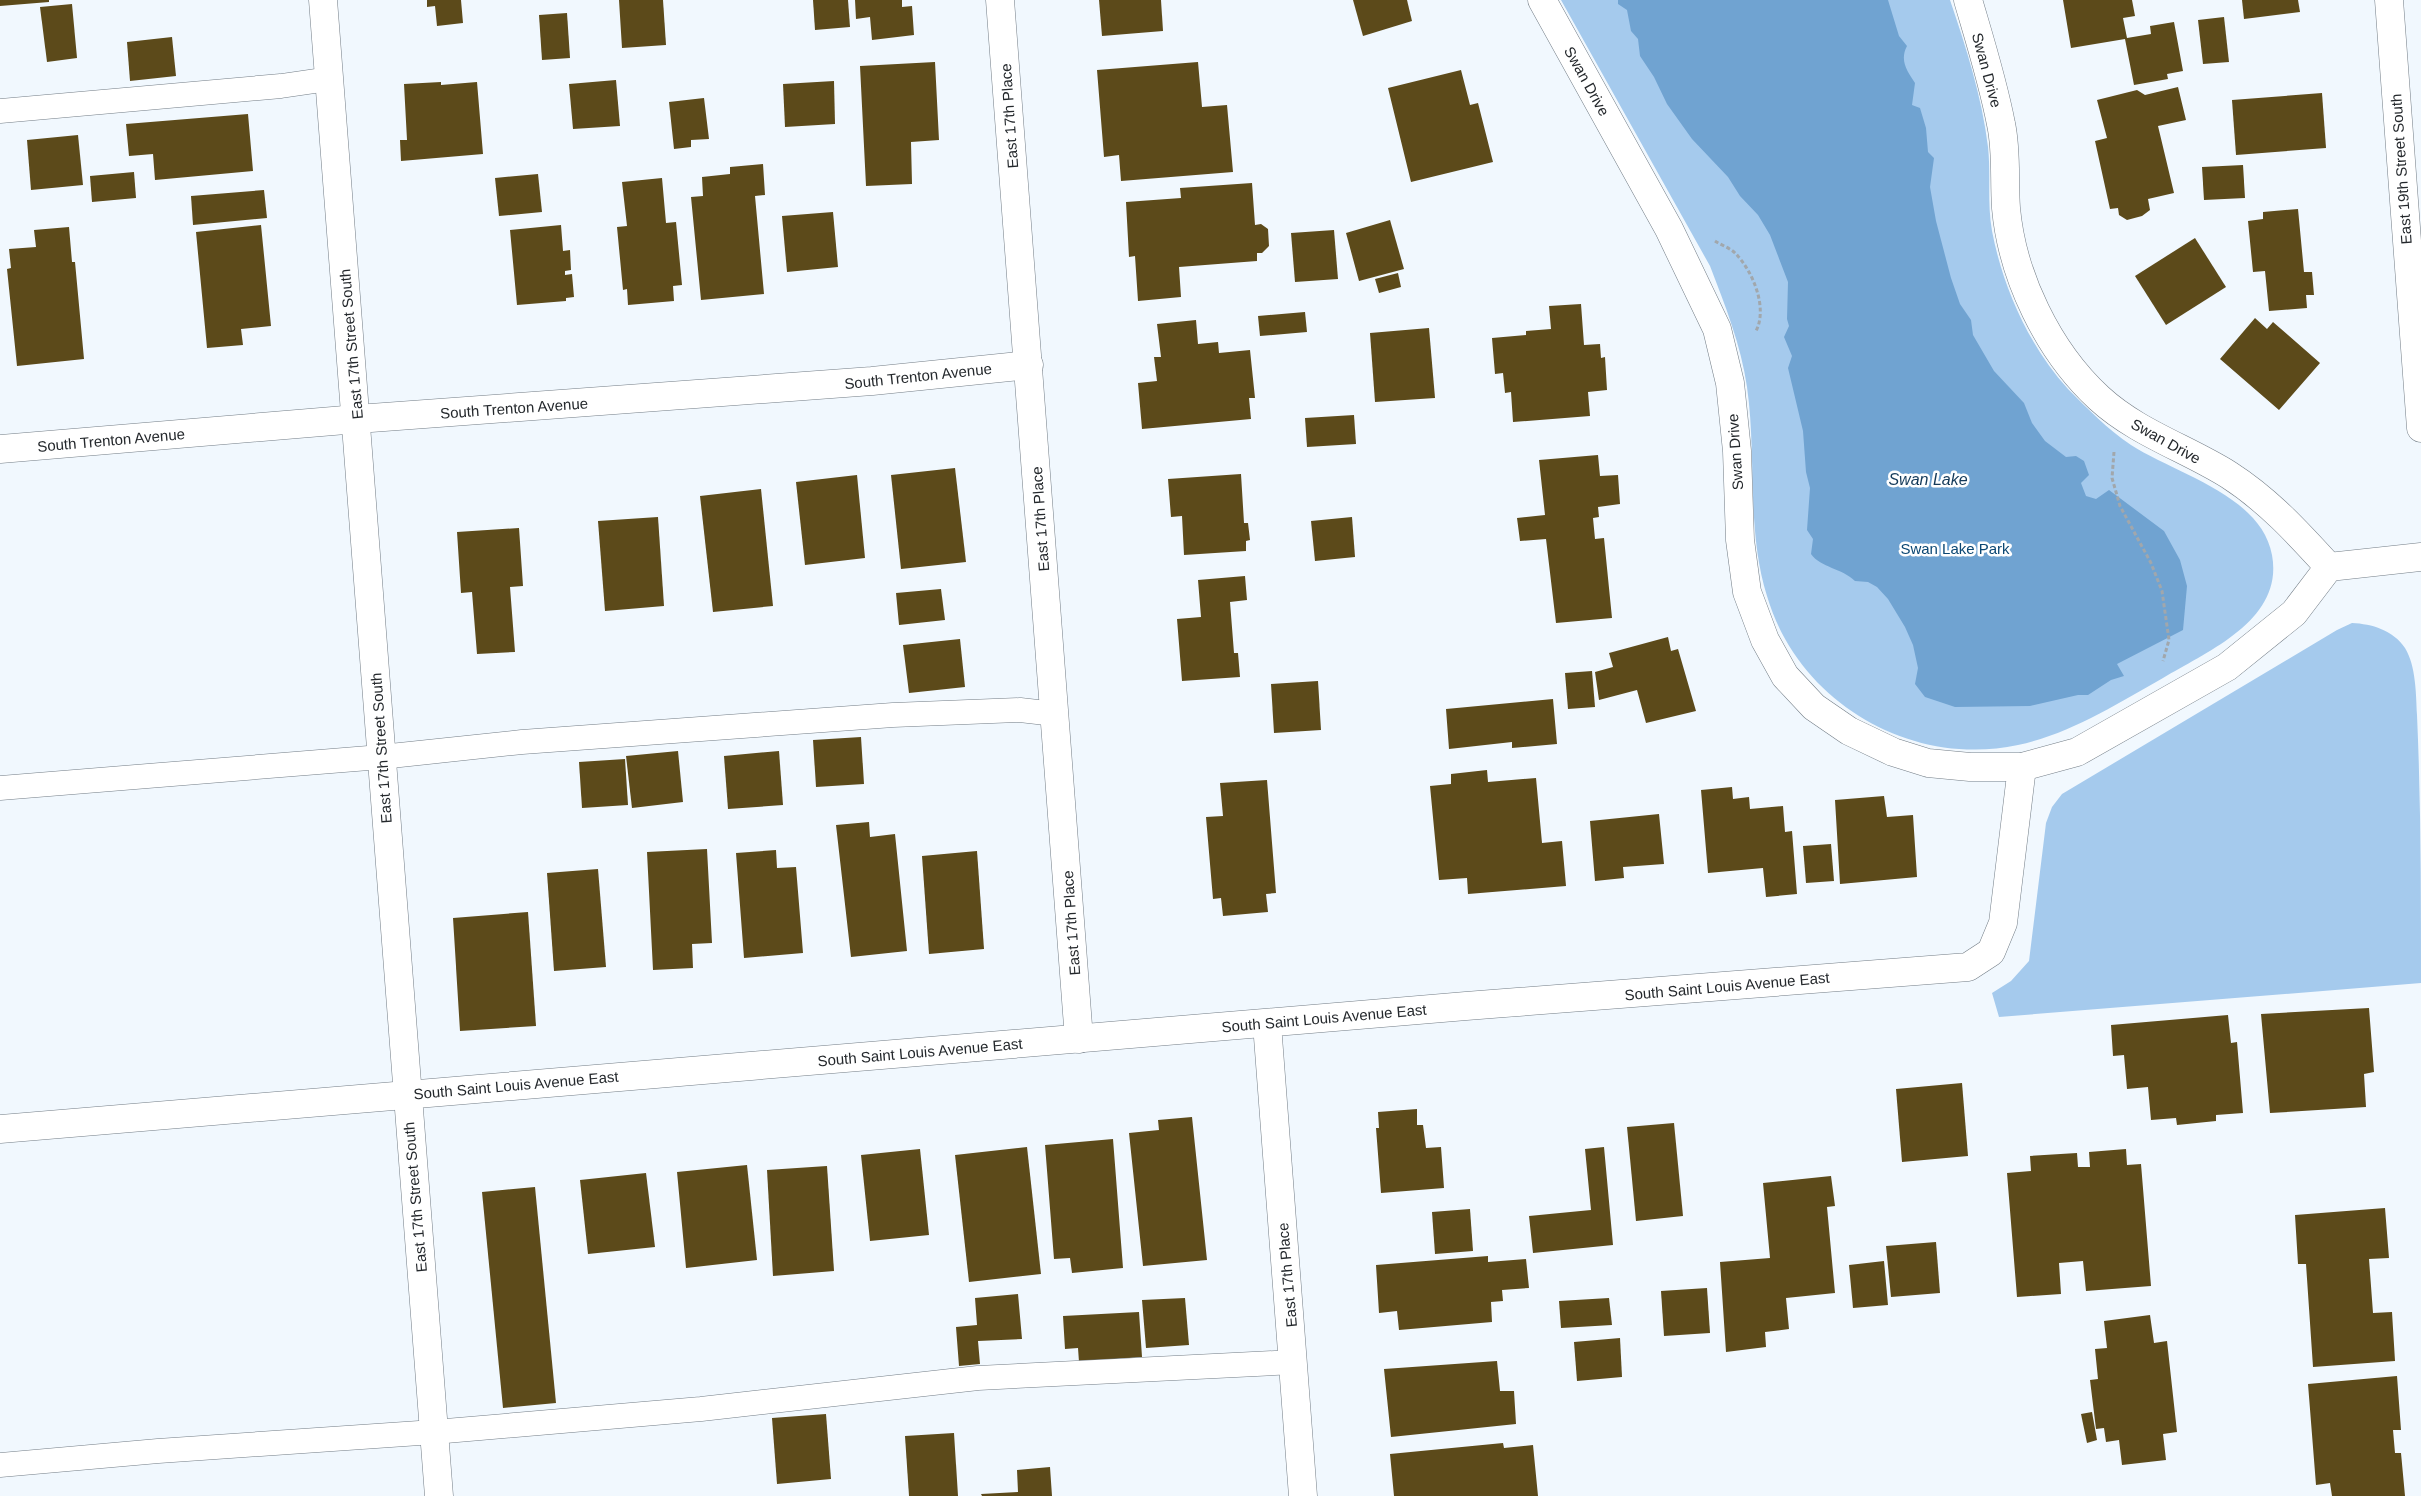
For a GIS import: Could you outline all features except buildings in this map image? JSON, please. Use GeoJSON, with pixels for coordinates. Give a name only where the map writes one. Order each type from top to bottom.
{"type":"FeatureCollection","features":[{"type":"Feature","properties":{"kind":"street","name":"East 17th Street South"},"geometry":{"type":"LineString","coordinates":[[323,0],[357,419],[381,757],[439,1496]]}},
{"type":"Feature","properties":{"kind":"street","name":"East 17th Place"},"geometry":{"type":"LineString","coordinates":[[1000,0],[1079,1039]]}},
{"type":"Feature","properties":{"kind":"street","name":"Swan Drive"},"geometry":{"type":"LineString","coordinates":[[1542,0],[1669,230],[1717,329],[1730,383],[1737,451],[1740,540],[1747,592],[1765,640],[1786,676],[1814,707],[1849,731],[1893,752],[1928,763],[1970,767],[2022,767]]}},
{"type":"Feature","properties":{"kind":"street","name":"Swan Drive"},"geometry":{"type":"LineString","coordinates":[[1968,0],[2002,126],[2006,209],[2016,260],[2029,299],[2057,349],[2098,398],[2143,430],[2228,475],[2277,511],[2329,567]]}},
{"type":"Feature","properties":{"kind":"street","name":"East 19th Street South"},"geometry":{"type":"LineString","coordinates":[[2388,0],[2421,428]]}},
{"type":"Feature","properties":{"kind":"street","name":"South Trenton Avenue"},"geometry":{"type":"LineString","coordinates":[[0,450],[357,419],[872,381],[1029,365]]}},
{"type":"Feature","properties":{"kind":"street"},"geometry":{"type":"LineString","coordinates":[[2022,767],[2077,752],[2227,667],[2294,613],[2329,567],[2421,558]]}},
{"type":"Feature","properties":{"kind":"street","name":"South Saint Louis Avenue East"},"geometry":{"type":"LineString","coordinates":[[0,1129],[1968,967],[1991,952],[2003,923],[2022,767]]}},
{"type":"Feature","properties":{"kind":"street","name":"East 17th Place"},"geometry":{"type":"LineString","coordinates":[[1267,1024],[1303,1496]]}},
{"type":"Feature","properties":{"kind":"lane"},"geometry":{"type":"LineString","coordinates":[[0,111],[281,86],[329,79]]}},
{"type":"Feature","properties":{"kind":"lane"},"geometry":{"type":"LineString","coordinates":[[0,788],[381,757],[522,742],[893,714],[1020,710],[1055,714]]}},
{"type":"Feature","properties":{"kind":"lane"},"geometry":{"type":"LineString","coordinates":[[0,1465],[158,1451],[434,1432],[701,1409],[978,1378],[1294,1362]]}},
{"type":"Feature","properties":{"kind":"path"},"geometry":{"type":"LineString","coordinates":[[2112,478],[2120,506],[2152,563],[2162,591],[2169,640]]}},
{"type":"Feature","properties":{"kind":"green space","name":"Swan Lake"},"geometry":{"type":"Polygon","coordinates":[[[1561,0],[1950,0],[1973,72],[1982,110],[1989,158],[1992,231],[2003,274],[2020,315],[2041,354],[2054,372],[2068,389],[2106,426],[2122,439],[2150,456],[2214,488],[2234,501],[2252,517],[2265,534],[2272,555],[2273,578],[2266,598],[2255,615],[2239,631],[2201,657],[2111,708],[2056,734],[2018,745],[1978,750],[1938,746],[1900,736],[1864,719],[1832,696],[1804,667],[1782,634],[1767,596],[1756,545],[1750,413],[1747,387],[1732,325],[1710,266],[1561,0]]]}},
{"type":"Feature","properties":{"kind":"green space"},"geometry":{"type":"Polygon","coordinates":[[[2352,623],[2382,629],[2400,642],[2409,655],[2415,680],[2421,883],[2421,983],[1999,1017],[1992,993],[2011,981],[2029,961],[2046,823],[2052,807],[2062,794],[2337,630],[2352,623]]]}},
{"type":"Feature","properties":{"kind":"water","name":"Swan Lake"},"geometry":{"type":"Polygon","coordinates":[[[1618,0],[1888,0],[1899,36],[1907,46],[1904,61],[1915,83],[1912,105],[1920,108],[1926,128],[1928,152],[1934,158],[1930,187],[1936,221],[1951,278],[1960,304],[1971,320],[1973,335],[1994,371],[2024,403],[2032,423],[2045,441],[2066,457],[2076,456],[2084,461],[2089,475],[2081,483],[2086,496],[2096,499],[2109,490],[2164,531],[2180,560],[2187,586],[2183,630],[2117,664],[2124,676],[2111,680],[2088,695],[2078,695],[2030,706],[1955,707],[1925,697],[1915,684],[1918,668],[1913,645],[1905,627],[1888,599],[1877,587],[1868,582],[1855,581],[1844,573],[1815,559],[1811,554],[1813,539],[1807,530],[1810,488],[1806,472],[1803,431],[1788,368],[1792,356],[1784,337],[1789,326],[1787,319],[1788,282],[1770,235],[1758,215],[1740,196],[1728,177],[1692,139],[1667,104],[1654,77],[1640,56],[1638,39],[1631,31],[1627,10],[1618,4],[1618,0]]]}},
{"type":"Feature","properties":{"kind":"park label","name":"Swan Lake Park"},"geometry":{"type":"Point","coordinates":[1955,548]}}]}
